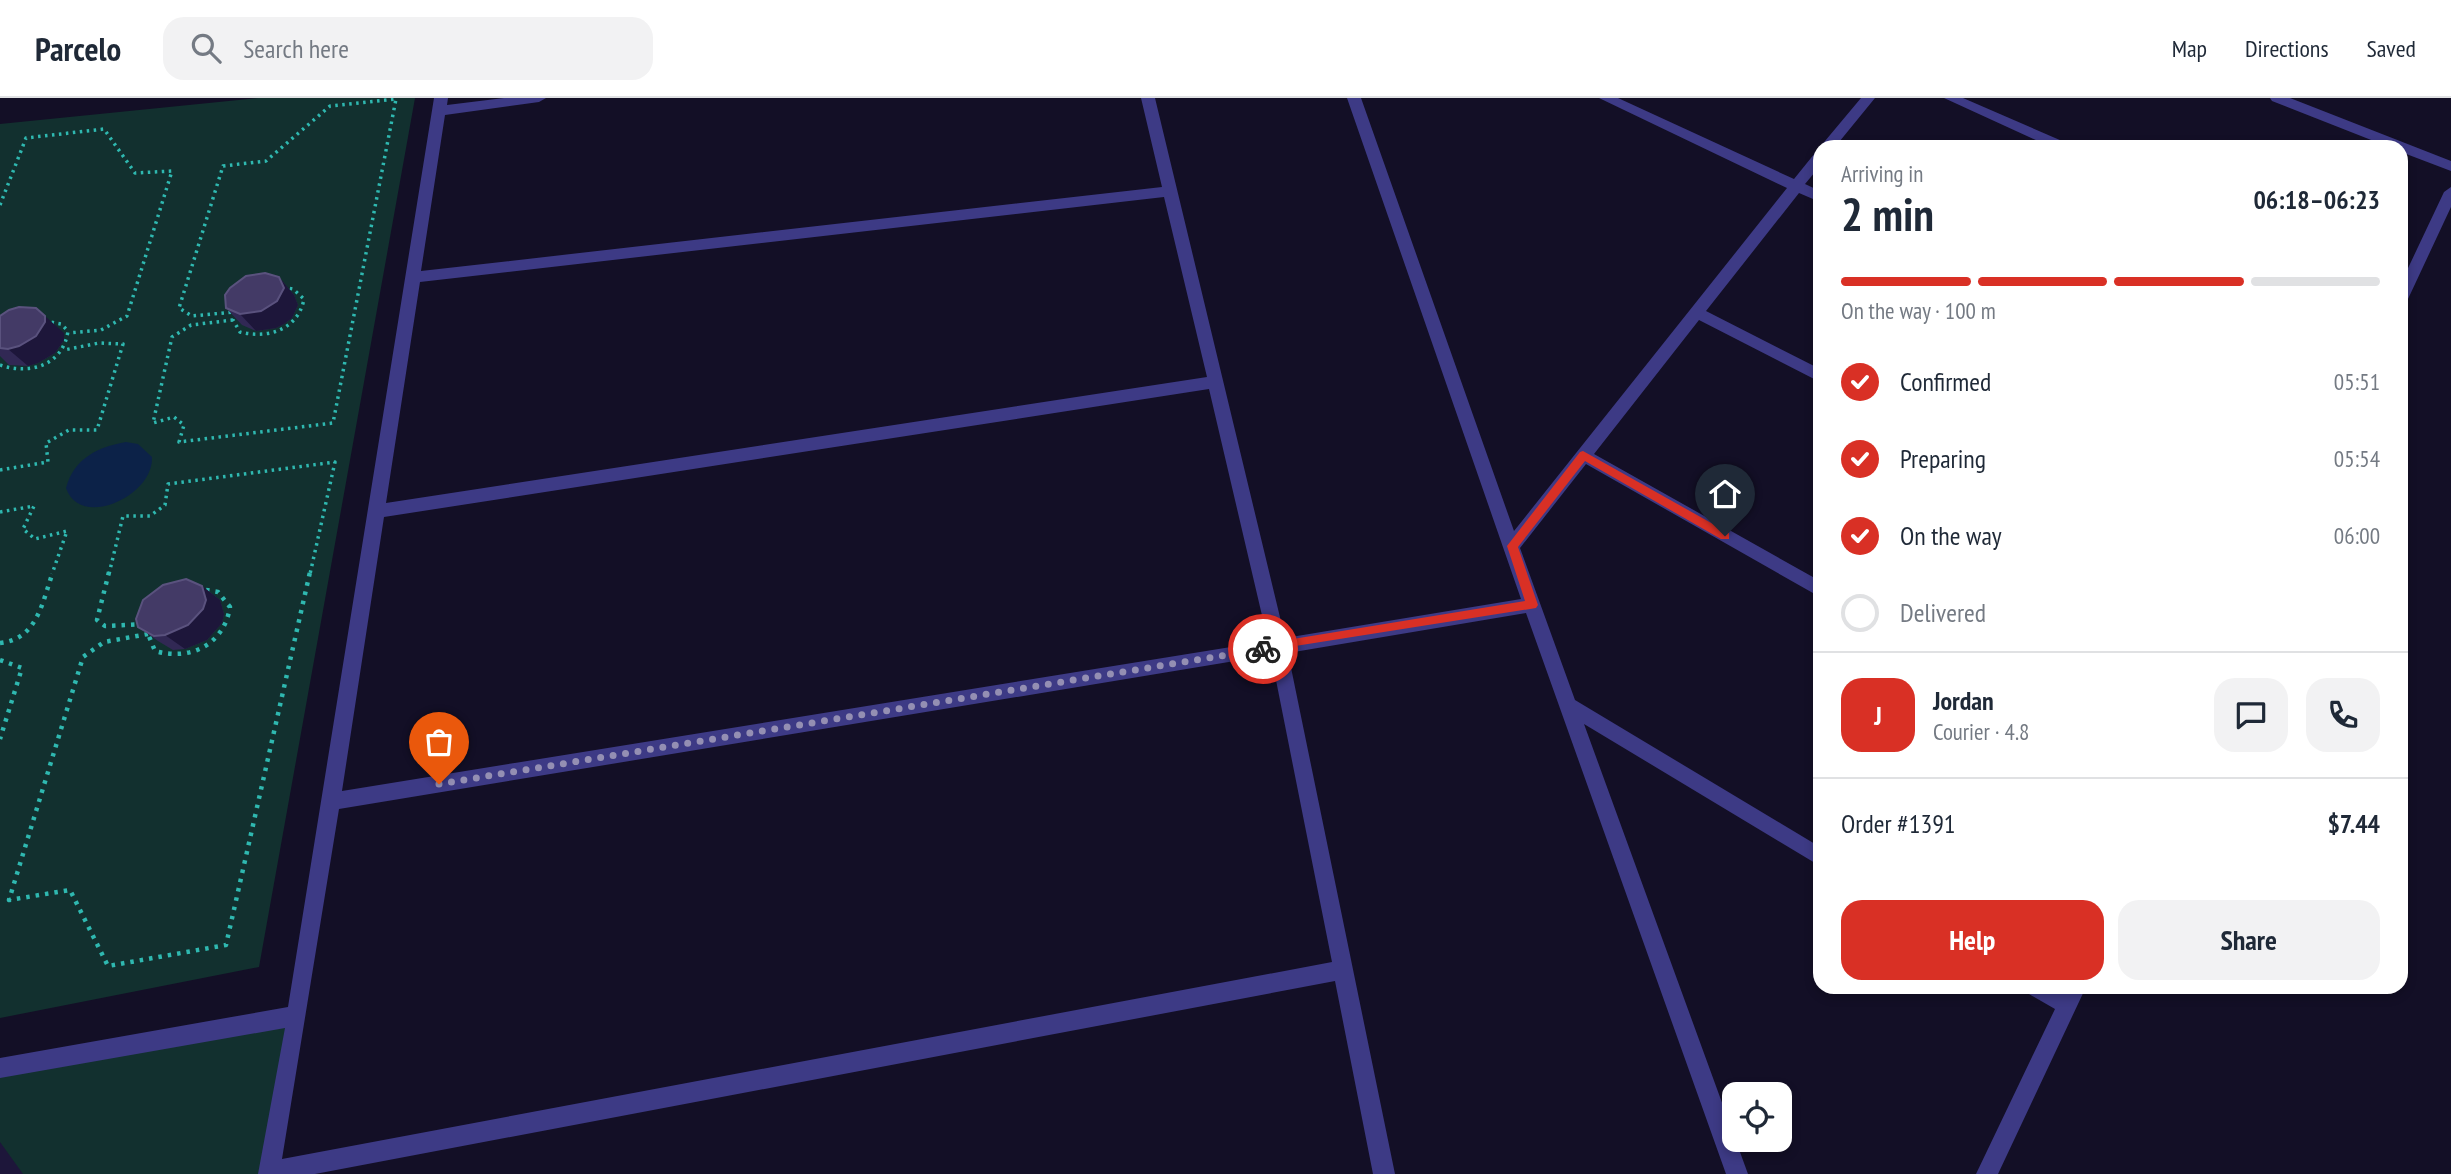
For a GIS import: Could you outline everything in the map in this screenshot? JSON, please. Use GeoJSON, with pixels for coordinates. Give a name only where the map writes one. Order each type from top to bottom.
{"type":"FeatureCollection","features":[{"type":"Feature","properties":{"kind":"street"},"geometry":{"type":"LineString","coordinates":[[539,98],[440,104],[297,1016],[269,1173],[1343,970]]}},
{"type":"Feature","properties":{"kind":"street"},"geometry":{"type":"LineString","coordinates":[[1148,98],[1278,646],[1384,1174]]}},
{"type":"Feature","properties":{"kind":"street"},"geometry":{"type":"LineString","coordinates":[[1354,98],[1532,605],[1737,1174]]}},
{"type":"Feature","properties":{"kind":"street"},"geometry":{"type":"LineString","coordinates":[[1606,98],[1813,194]]}},
{"type":"Feature","properties":{"kind":"street"},"geometry":{"type":"LineString","coordinates":[[1833,140],[1868,98]]}},
{"type":"Feature","properties":{"kind":"street"},"geometry":{"type":"LineString","coordinates":[[1951,98],[2048,140]]}},
{"type":"Feature","properties":{"kind":"street"},"geometry":{"type":"LineString","coordinates":[[2277,98],[2384,140]]}},
{"type":"Feature","properties":{"kind":"street"},"geometry":{"type":"LineString","coordinates":[[2408,149],[2451,166]]}},
{"type":"Feature","properties":{"kind":"street"},"geometry":{"type":"LineString","coordinates":[[1513,546],[1813,164]]}},
{"type":"Feature","properties":{"kind":"street"},"geometry":{"type":"LineString","coordinates":[[413,277],[1170,191]]}},
{"type":"Feature","properties":{"kind":"street"},"geometry":{"type":"LineString","coordinates":[[2408,282],[2451,192]]}},
{"type":"Feature","properties":{"kind":"street"},"geometry":{"type":"LineString","coordinates":[[1696,312],[1813,372]]}},
{"type":"Feature","properties":{"kind":"street"},"geometry":{"type":"LineString","coordinates":[[376,511],[1216,382]]}},
{"type":"Feature","properties":{"kind":"street"},"geometry":{"type":"LineString","coordinates":[[1583,455],[1813,586]]}},
{"type":"Feature","properties":{"kind":"street"},"geometry":{"type":"LineString","coordinates":[[330,802],[1532,605]]}},
{"type":"Feature","properties":{"kind":"street"},"geometry":{"type":"LineString","coordinates":[[1568,705],[1813,853]]}},
{"type":"Feature","properties":{"kind":"street"},"geometry":{"type":"LineString","coordinates":[[1987,1174],[2071,996]]}},
{"type":"Feature","properties":{"kind":"street"},"geometry":{"type":"LineString","coordinates":[[0,1068],[297,1016]]}},
{"type":"Feature","properties":{"kind":"path"},"geometry":{"type":"LineString","coordinates":[[233,320],[191,325],[172,337],[153,423],[174,417],[184,425],[179,442],[333,422],[396,99],[330,106],[266,161],[223,166],[179,309],[192,316],[235,312]]}},
{"type":"Feature","properties":{"kind":"path"},"geometry":{"type":"LineString","coordinates":[[0,205],[26,138],[104,129],[135,173],[172,171],[127,316],[101,330],[69,333]]}},
{"type":"Feature","properties":{"kind":"path"},"geometry":{"type":"LineString","coordinates":[[272,288],[293,289],[303,299],[300,315],[282,330],[271,334],[249,336],[240,332],[233,320],[235,312],[249,297],[272,288]]}},
{"type":"Feature","properties":{"kind":"path"},"geometry":{"type":"LineString","coordinates":[[39,321],[60,322],[66,327],[69,333],[64,350]]}},
{"type":"Feature","properties":{"kind":"path"},"geometry":{"type":"LineString","coordinates":[[0,365],[10,371],[33,369],[45,365],[64,350],[99,343],[123,345],[97,430],[69,430],[46,443],[48,462],[0,470]]}},
{"type":"Feature","properties":{"kind":"path"},"geometry":{"type":"LineString","coordinates":[[148,634],[104,642],[83,657],[9,900],[70,890],[108,966],[226,945],[335,462],[168,484],[165,505],[150,516],[123,516],[97,620],[105,626],[151,624]]}},
{"type":"Feature","properties":{"kind":"path"},"geometry":{"type":"LineString","coordinates":[[0,512],[34,506],[23,529],[35,539],[67,531],[34,626],[9,642],[0,643]]}},
{"type":"Feature","properties":{"kind":"path"},"geometry":{"type":"LineString","coordinates":[[194,591],[218,592],[230,607],[230,617],[225,628],[211,643],[191,653],[165,655],[155,651],[148,634],[151,624],[158,612],[168,603],[194,591]]}},
{"type":"Feature","properties":{"kind":"path"},"geometry":{"type":"LineString","coordinates":[[0,660],[22,668],[0,739]]}},
{"type":"Feature","properties":{"kind":"green space"},"geometry":{"type":"Polygon","coordinates":[[[258,98],[415,98],[259,967],[0,1018],[0,124],[258,98]]]}},
{"type":"Feature","properties":{"kind":"green space"},"geometry":{"type":"Polygon","coordinates":[[[297,1016],[272,1174],[0,1174],[0,1068],[297,1016]]]}},
{"type":"Feature","properties":{"kind":"water"},"geometry":{"type":"Polygon","coordinates":[[[126,442],[138,444],[152,457],[149,471],[141,484],[115,503],[100,507],[86,506],[74,500],[66,488],[81,462],[106,447],[126,442]]]}},
{"type":"Feature","properties":{"kind":"building"},"geometry":{"type":"Polygon","coordinates":[[[265,273],[279,277],[284,288],[277,301],[261,311],[240,314],[226,308],[225,295],[230,288],[246,276],[265,273]]]}},
{"type":"Feature","properties":{"kind":"building"},"geometry":{"type":"Polygon","coordinates":[[[19,307],[36,308],[45,316],[45,322],[36,336],[19,346],[0,348],[0,316],[19,307]]]}},
{"type":"Feature","properties":{"kind":"building"},"geometry":{"type":"Polygon","coordinates":[[[186,579],[202,586],[206,600],[203,609],[188,625],[165,635],[154,636],[138,627],[136,619],[143,600],[163,585],[186,579]]]}},
{"type":"Feature","properties":{"kind":"way so far"},"geometry":{"type":"LineString","coordinates":[[439,784],[1263,649]]}},
{"type":"Feature","properties":{"kind":"route"},"geometry":{"type":"LineString","coordinates":[[1263,649],[1532,605],[1513,546],[1583,455],[1725,536]]}}]}
